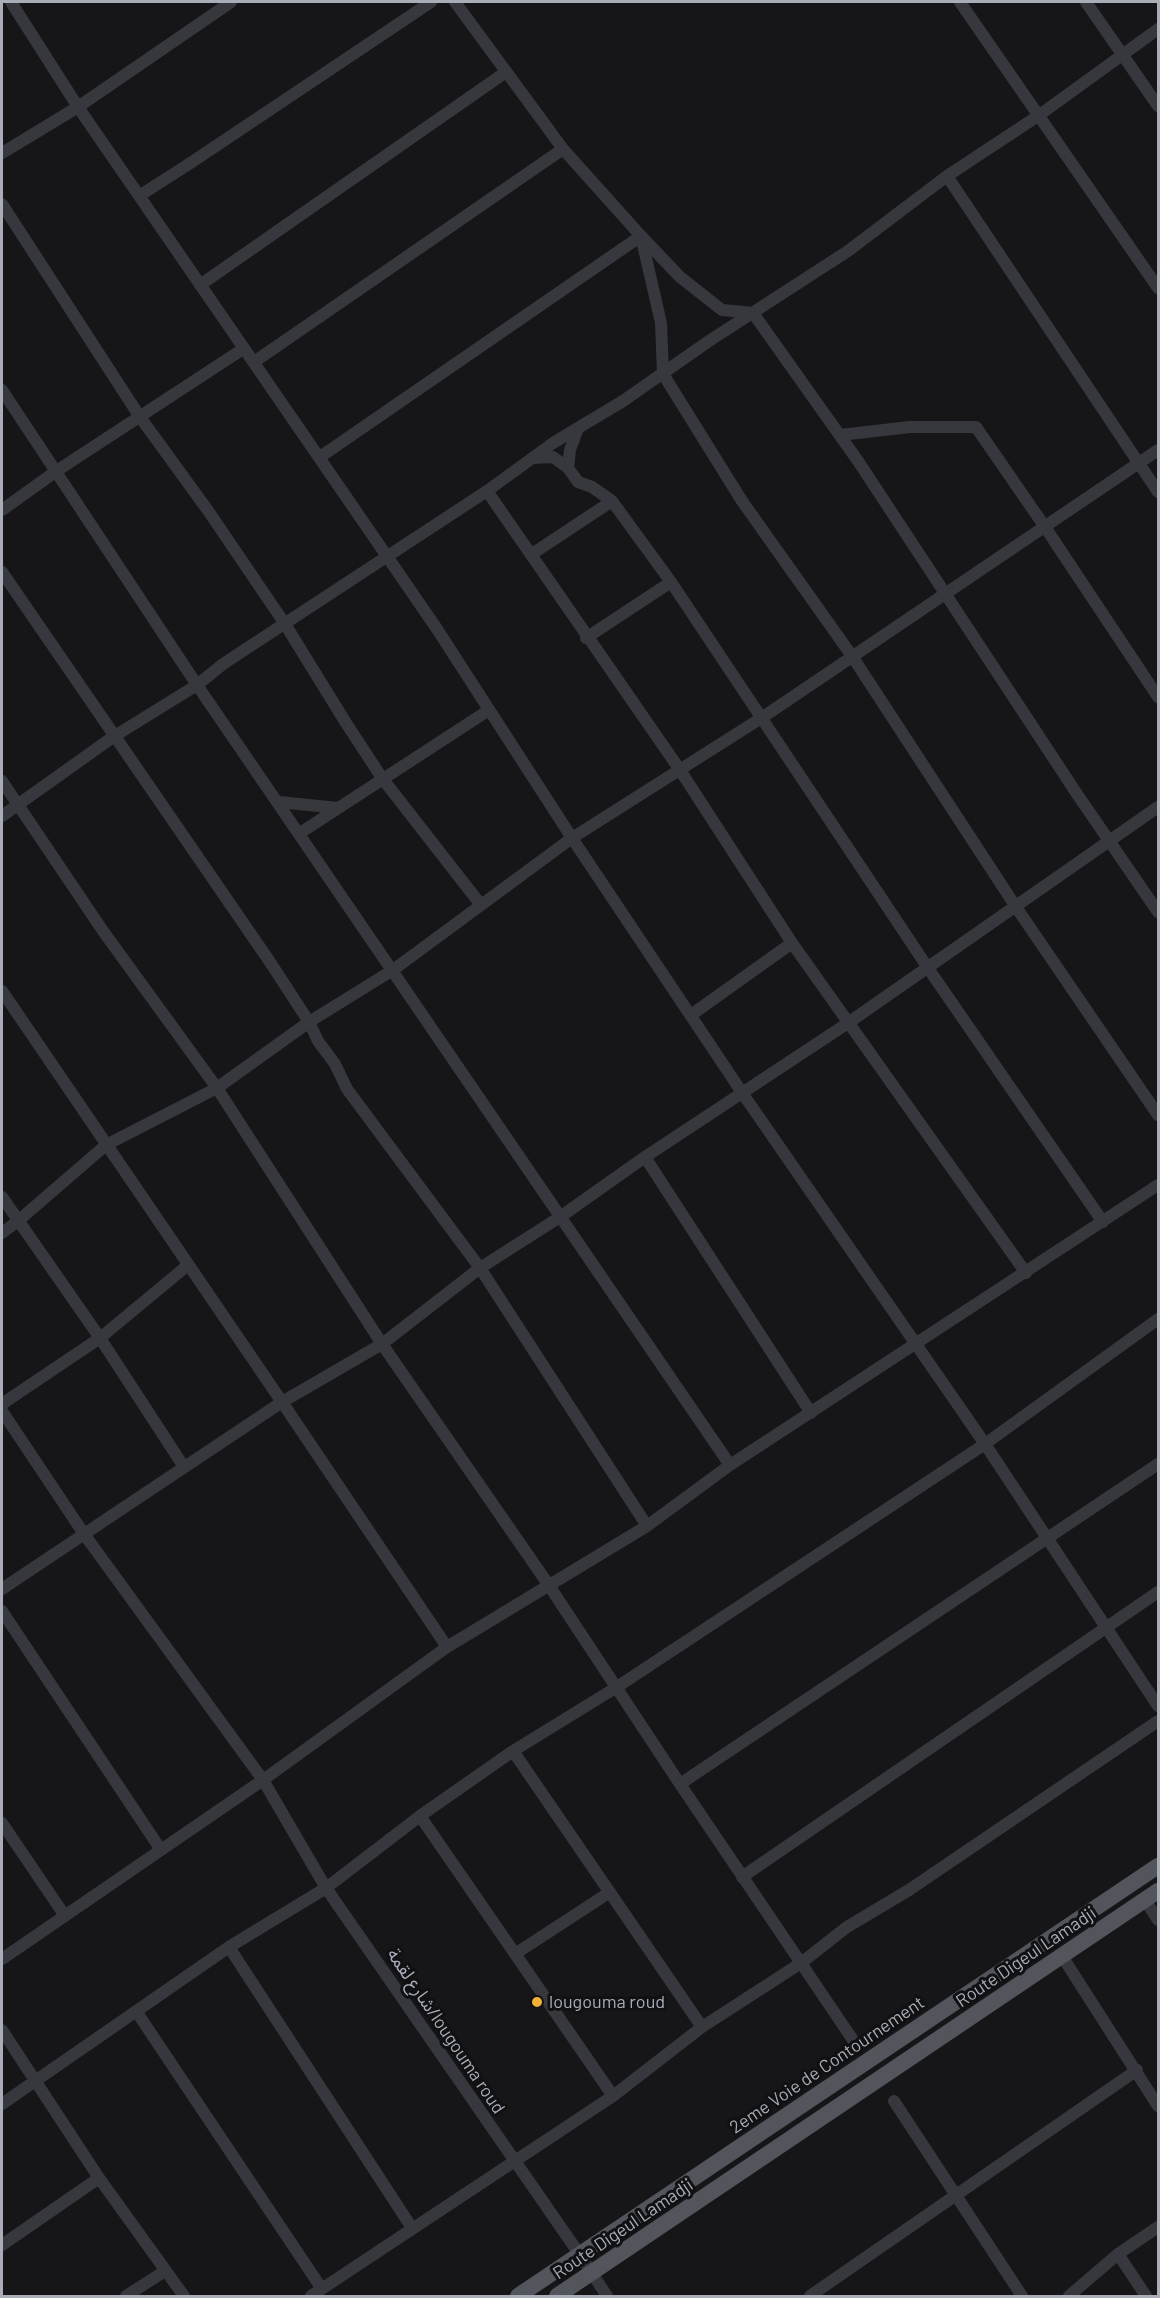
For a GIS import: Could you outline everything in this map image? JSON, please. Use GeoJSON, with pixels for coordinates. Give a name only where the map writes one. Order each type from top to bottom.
{"type":"FeatureCollection","features":[{"type":"Feature","properties":{"kind":"main road","name":"2eme Voie de Contournement"},"geometry":{"type":"LineString","coordinates":[[518,2296],[1158,1866]]}},
{"type":"Feature","properties":{"kind":"main road","name":"Route Digeul Lamadji"},"geometry":{"type":"LineString","coordinates":[[557,2296],[1152,1896]]}},
{"type":"Feature","properties":{"kind":"street"},"geometry":{"type":"LineString","coordinates":[[11,2],[78,107],[387,555],[743,1094],[985,1444],[1158,1706]]}},
{"type":"Feature","properties":{"kind":"street"},"geometry":{"type":"LineString","coordinates":[[2,153],[78,107],[231,2]]}},
{"type":"Feature","properties":{"kind":"street"},"geometry":{"type":"LineString","coordinates":[[139,196],[431,2]]}},
{"type":"Feature","properties":{"kind":"street"},"geometry":{"type":"LineString","coordinates":[[455,2],[563,149],[680,277],[722,310],[753,313],[840,435],[1158,912]]}},
{"type":"Feature","properties":{"kind":"street"},"geometry":{"type":"LineString","coordinates":[[961,2],[1038,117],[1158,288]]}},
{"type":"Feature","properties":{"kind":"street"},"geometry":{"type":"LineString","coordinates":[[1086,2],[1158,106]]}},
{"type":"Feature","properties":{"kind":"street"},"geometry":{"type":"LineString","coordinates":[[2,816],[113,737],[197,684],[223,664],[848,251],[947,176],[1038,117],[1123,57],[1158,29]]}},
{"type":"Feature","properties":{"kind":"street"},"geometry":{"type":"LineString","coordinates":[[200,285],[506,72]]}},
{"type":"Feature","properties":{"kind":"street"},"geometry":{"type":"LineString","coordinates":[[254,362],[563,149]]}},
{"type":"Feature","properties":{"kind":"street"},"geometry":{"type":"LineString","coordinates":[[947,176],[1158,492]]}},
{"type":"Feature","properties":{"kind":"street"},"geometry":{"type":"LineString","coordinates":[[2,204],[140,417],[209,512],[285,624],[382,778],[480,905]]}},
{"type":"Feature","properties":{"kind":"street"},"geometry":{"type":"LineString","coordinates":[[641,236],[661,323],[663,374],[742,501],[852,656],[1016,907],[1158,1115]]}},
{"type":"Feature","properties":{"kind":"street"},"geometry":{"type":"LineString","coordinates":[[320,457],[641,236]]}},
{"type":"Feature","properties":{"kind":"street"},"geometry":{"type":"LineString","coordinates":[[2,510],[55,472],[243,349]]}},
{"type":"Feature","properties":{"kind":"street"},"geometry":{"type":"LineString","coordinates":[[2,390],[197,684],[730,1466]]}},
{"type":"Feature","properties":{"kind":"street"},"geometry":{"type":"LineString","coordinates":[[840,435],[910,427],[976,427],[1158,697]]}},
{"type":"Feature","properties":{"kind":"street"},"geometry":{"type":"LineString","coordinates":[[568,468],[570,450],[578,428]]}},
{"type":"Feature","properties":{"kind":"street"},"geometry":{"type":"LineString","coordinates":[[2,1233],[106,1145],[217,1088],[309,1022],[393,970],[572,838],[763,717],[1158,450]]}},
{"type":"Feature","properties":{"kind":"street"},"geometry":{"type":"LineString","coordinates":[[532,459],[553,457],[568,468],[578,482],[592,487],[612,501],[671,582],[763,717],[928,968],[1103,1222]]}},
{"type":"Feature","properties":{"kind":"street"},"geometry":{"type":"LineString","coordinates":[[487,491],[532,554],[586,638],[680,770],[792,943],[1026,1273]]}},
{"type":"Feature","properties":{"kind":"street"},"geometry":{"type":"LineString","coordinates":[[532,554],[612,501]]}},
{"type":"Feature","properties":{"kind":"street"},"geometry":{"type":"LineString","coordinates":[[2,572],[113,737],[270,962],[309,1022],[318,1041],[335,1064],[347,1089],[480,1268],[647,1526]]}},
{"type":"Feature","properties":{"kind":"street"},"geometry":{"type":"LineString","coordinates":[[586,638],[671,582]]}},
{"type":"Feature","properties":{"kind":"street"},"geometry":{"type":"LineString","coordinates":[[300,833],[489,710]]}},
{"type":"Feature","properties":{"kind":"street"},"geometry":{"type":"LineString","coordinates":[[2,781],[103,931],[217,1088],[381,1344],[548,1584],[853,2040]]}},
{"type":"Feature","properties":{"kind":"street"},"geometry":{"type":"LineString","coordinates":[[279,802],[338,808]]}},
{"type":"Feature","properties":{"kind":"street"},"geometry":{"type":"LineString","coordinates":[[2,1589],[282,1402],[381,1344],[480,1268],[560,1217],[645,1157],[848,1023],[1158,807]]}},
{"type":"Feature","properties":{"kind":"street"},"geometry":{"type":"LineString","coordinates":[[691,1015],[792,943]]}},
{"type":"Feature","properties":{"kind":"street"},"geometry":{"type":"LineString","coordinates":[[2,991],[447,1647]]}},
{"type":"Feature","properties":{"kind":"street"},"geometry":{"type":"LineString","coordinates":[[645,1157],[811,1413]]}},
{"type":"Feature","properties":{"kind":"street"},"geometry":{"type":"LineString","coordinates":[[2,1959],[263,1780],[447,1647],[647,1526],[730,1466],[1158,1185]]}},
{"type":"Feature","properties":{"kind":"street"},"geometry":{"type":"LineString","coordinates":[[2,1197],[100,1338],[184,1467]]}},
{"type":"Feature","properties":{"kind":"street"},"geometry":{"type":"LineString","coordinates":[[2,1404],[100,1338],[188,1265]]}},
{"type":"Feature","properties":{"kind":"street"},"geometry":{"type":"LineString","coordinates":[[2,2104],[229,1947],[327,1888],[420,1816],[513,1751],[617,1687],[985,1444],[1158,1319]]}},
{"type":"Feature","properties":{"kind":"street","name":"شارع لقمة/lougouma roud"},"geometry":{"type":"LineString","coordinates":[[2,1411],[84,1534],[263,1780],[327,1888],[607,2296]]}},
{"type":"Feature","properties":{"kind":"street"},"geometry":{"type":"LineString","coordinates":[[680,1784],[1158,1464]]}},
{"type":"Feature","properties":{"kind":"street"},"geometry":{"type":"LineString","coordinates":[[742,1877],[1158,1592]]}},
{"type":"Feature","properties":{"kind":"street"},"geometry":{"type":"LineString","coordinates":[[2,1611],[161,1850]]}},
{"type":"Feature","properties":{"kind":"street"},"geometry":{"type":"LineString","coordinates":[[311,2296],[613,2096],[702,2027],[801,1963],[847,1927],[909,1890],[1158,1722]]}},
{"type":"Feature","properties":{"kind":"street"},"geometry":{"type":"LineString","coordinates":[[513,1751],[702,2027]]}},
{"type":"Feature","properties":{"kind":"street"},"geometry":{"type":"LineString","coordinates":[[420,1816],[613,2096]]}},
{"type":"Feature","properties":{"kind":"street"},"geometry":{"type":"LineString","coordinates":[[2,1823],[65,1916]]}},
{"type":"Feature","properties":{"kind":"street"},"geometry":{"type":"LineString","coordinates":[[515,1954],[610,1892]]}},
{"type":"Feature","properties":{"kind":"street"},"geometry":{"type":"LineString","coordinates":[[1152,1896],[1158,1920]]}},
{"type":"Feature","properties":{"kind":"street"},"geometry":{"type":"LineString","coordinates":[[229,1947],[412,2228]]}},
{"type":"Feature","properties":{"kind":"street"},"geometry":{"type":"LineString","coordinates":[[1062,1956],[1158,2106]]}},
{"type":"Feature","properties":{"kind":"street"},"geometry":{"type":"LineString","coordinates":[[136,2011],[322,2289]]}},
{"type":"Feature","properties":{"kind":"street"},"geometry":{"type":"LineString","coordinates":[[2,2030],[99,2178],[183,2296]]}},
{"type":"Feature","properties":{"kind":"street"},"geometry":{"type":"LineString","coordinates":[[810,2296],[1137,2070]]}},
{"type":"Feature","properties":{"kind":"street"},"geometry":{"type":"LineString","coordinates":[[894,2101],[1023,2296]]}},
{"type":"Feature","properties":{"kind":"street"},"geometry":{"type":"LineString","coordinates":[[2,2245],[99,2178]]}},
{"type":"Feature","properties":{"kind":"street"},"geometry":{"type":"LineString","coordinates":[[1069,2296],[1118,2254],[1158,2227]]}},
{"type":"Feature","properties":{"kind":"street"},"geometry":{"type":"LineString","coordinates":[[1118,2254],[1146,2296]]}},
{"type":"Feature","properties":{"kind":"street"},"geometry":{"type":"LineString","coordinates":[[126,2296],[165,2271]]}},
{"type":"Feature","properties":{"kind":"place","name":"lougouma roud"},"geometry":{"type":"Point","coordinates":[537,2002]}}]}
